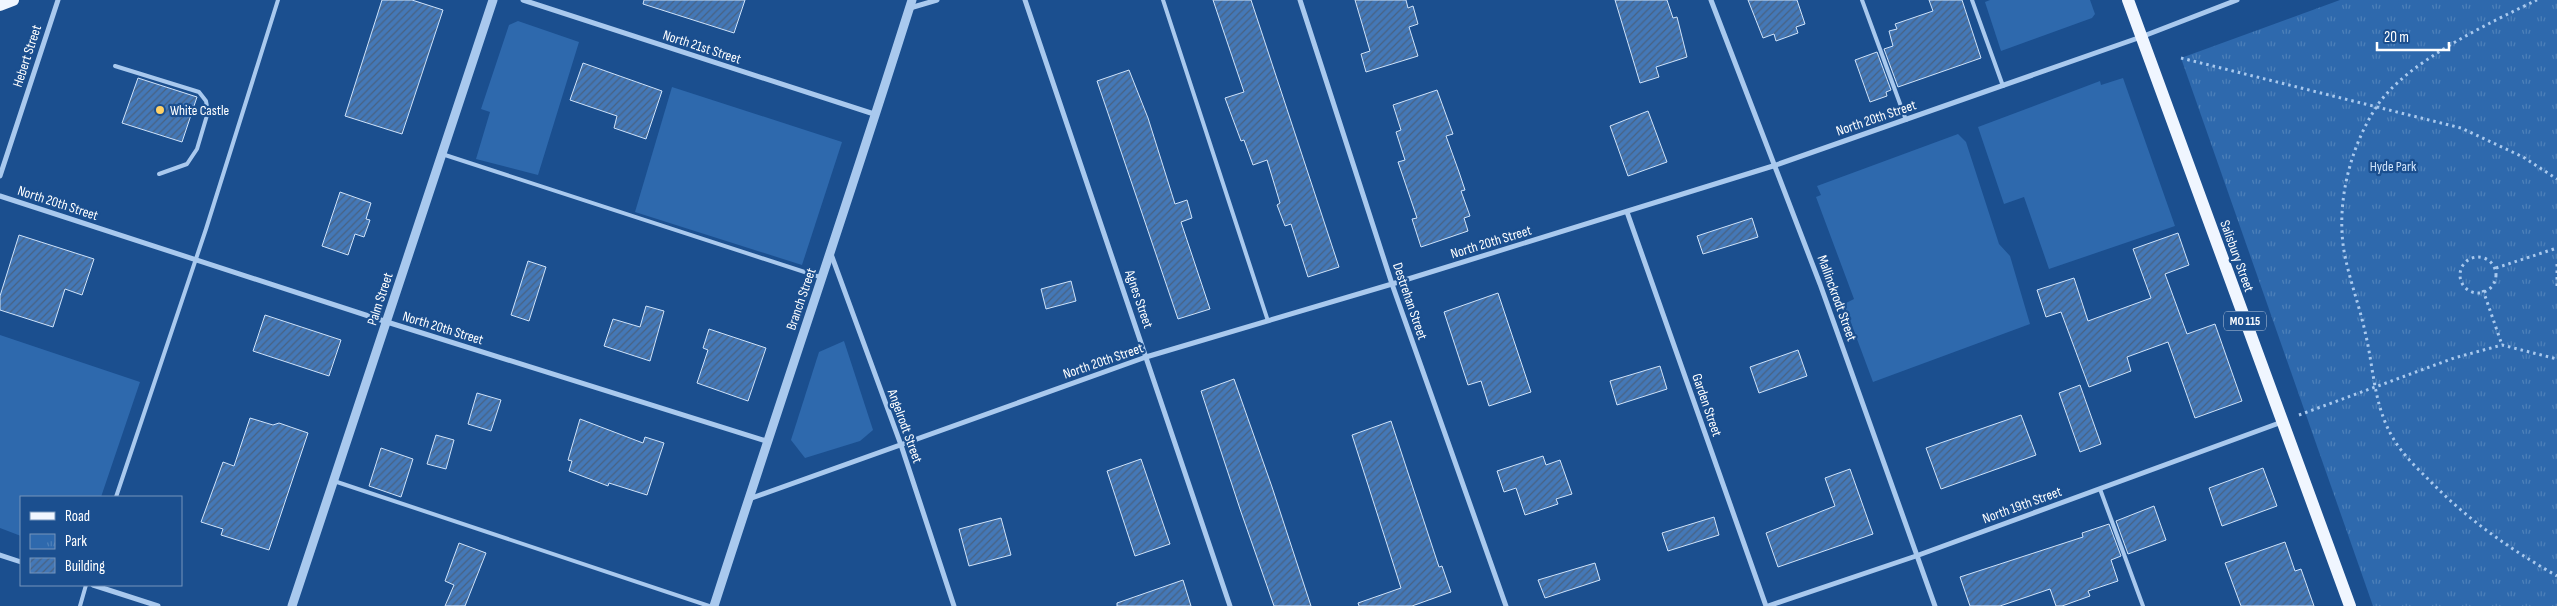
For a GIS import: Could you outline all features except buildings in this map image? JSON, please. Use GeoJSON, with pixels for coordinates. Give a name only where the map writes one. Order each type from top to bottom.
{"type":"FeatureCollection","features":[{"type":"Feature","properties":{"kind":"main road"},"geometry":{"type":"LineString","coordinates":[[0,5],[13,0]]}},
{"type":"Feature","properties":{"kind":"main road","name":"Salisbury Street"},"geometry":{"type":"LineString","coordinates":[[2128,0],[2350,606]]}},
{"type":"Feature","properties":{"kind":"street","name":"Hebert Street"},"geometry":{"type":"LineString","coordinates":[[0,176],[58,0]]}},
{"type":"Feature","properties":{"kind":"street","name":"Palm Street"},"geometry":{"type":"LineString","coordinates":[[292,606],[493,0]]}},
{"type":"Feature","properties":{"kind":"street","name":"North 21st Street"},"geometry":{"type":"LineString","coordinates":[[522,0],[874,114]]}},
{"type":"Feature","properties":{"kind":"street"},"geometry":{"type":"LineString","coordinates":[[911,4],[937,0]]}},
{"type":"Feature","properties":{"kind":"street","name":"Agnes Street"},"geometry":{"type":"LineString","coordinates":[[1025,0],[1230,606]]}},
{"type":"Feature","properties":{"kind":"street","name":"Destrehan Street"},"geometry":{"type":"LineString","coordinates":[[1300,0],[1392,284],[1506,606]]}},
{"type":"Feature","properties":{"kind":"street","name":"Mallinckrodt Street"},"geometry":{"type":"LineString","coordinates":[[1711,0],[1820,284],[1935,606]]}},
{"type":"Feature","properties":{"kind":"street","name":"North 20th Street"},"geometry":{"type":"LineString","coordinates":[[749,499],[1146,357],[1392,284],[1774,166],[2141,37],[2237,0]]}},
{"type":"Feature","properties":{"kind":"street","name":"Branch Street"},"geometry":{"type":"LineString","coordinates":[[714,606],[766,441],[831,254],[874,114],[911,4]]}},
{"type":"Feature","properties":{"kind":"street","name":"North 20th Street"},"geometry":{"type":"LineString","coordinates":[[0,196],[387,322],[766,441]]}},
{"type":"Feature","properties":{"kind":"street","name":"Garden Street"},"geometry":{"type":"LineString","coordinates":[[1627,212],[1767,606]]}},
{"type":"Feature","properties":{"kind":"street","name":"Angelrodt Street"},"geometry":{"type":"LineString","coordinates":[[831,254],[901,445],[954,606]]}},
{"type":"Feature","properties":{"kind":"street","name":"North 19th Street"},"geometry":{"type":"LineString","coordinates":[[1767,606],[1916,556],[2282,422]]}},
{"type":"Feature","properties":{"kind":"street"},"geometry":{"type":"LineString","coordinates":[[0,555],[20,562]]}},
{"type":"Feature","properties":{"kind":"street"},"geometry":{"type":"LineString","coordinates":[[96,586],[158,606]]}},
{"type":"Feature","properties":{"kind":"lane"},"geometry":{"type":"LineString","coordinates":[[116,496],[196,260],[278,0]]}},
{"type":"Feature","properties":{"kind":"lane"},"geometry":{"type":"LineString","coordinates":[[1163,0],[1268,321]]}},
{"type":"Feature","properties":{"kind":"lane"},"geometry":{"type":"LineString","coordinates":[[1862,0],[1906,120]]}},
{"type":"Feature","properties":{"kind":"lane"},"geometry":{"type":"LineString","coordinates":[[1972,0],[2003,86]]}},
{"type":"Feature","properties":{"kind":"lane"},"geometry":{"type":"LineString","coordinates":[[115,66],[199,92],[206,101],[208,112],[197,149],[187,164],[159,174]]}},
{"type":"Feature","properties":{"kind":"lane"},"geometry":{"type":"LineString","coordinates":[[442,154],[823,278]]}},
{"type":"Feature","properties":{"kind":"lane"},"geometry":{"type":"LineString","coordinates":[[334,481],[709,606]]}},
{"type":"Feature","properties":{"kind":"lane"},"geometry":{"type":"LineString","coordinates":[[2100,488],[2143,606]]}},
{"type":"Feature","properties":{"kind":"lane"},"geometry":{"type":"LineString","coordinates":[[80,606],[86,586]]}},
{"type":"Feature","properties":{"kind":"path"},"geometry":{"type":"LineString","coordinates":[[2537,0],[2470,35],[2402,77],[2377,105],[2358,142],[2346,184],[2340,217],[2344,251],[2366,337],[2374,387],[2382,416],[2393,439],[2418,470],[2482,529],[2524,558],[2557,576]]}},
{"type":"Feature","properties":{"kind":"path"},"geometry":{"type":"LineString","coordinates":[[2181,58],[2377,105],[2461,128],[2523,156],[2557,179]]}},
{"type":"Feature","properties":{"kind":"path"},"geometry":{"type":"LineString","coordinates":[[2496,268],[2557,248]]}},
{"type":"Feature","properties":{"kind":"path"},"geometry":{"type":"LineString","coordinates":[[2480,256],[2490,260],[2496,268],[2494,284],[2477,293],[2465,289],[2460,280],[2462,268],[2471,259],[2480,256]]}},
{"type":"Feature","properties":{"kind":"path"},"geometry":{"type":"LineString","coordinates":[[2557,264],[2557,286]]}},
{"type":"Feature","properties":{"kind":"path"},"geometry":{"type":"LineString","coordinates":[[2483,290],[2502,345]]}},
{"type":"Feature","properties":{"kind":"path"},"geometry":{"type":"LineString","coordinates":[[2282,422],[2454,358],[2502,345],[2557,359]]}},
{"type":"Feature","properties":{"kind":"green space"},"geometry":{"type":"Polygon","coordinates":[[[1990,0],[2090,0],[2095,14],[2092,18],[2001,51],[1985,2],[1990,0]]]}},
{"type":"Feature","properties":{"kind":"green space","name":"Hyde Park"},"geometry":{"type":"Polygon","coordinates":[[[2340,0],[2557,0],[2557,606],[2373,606],[2181,58],[2340,0]]]}},
{"type":"Feature","properties":{"kind":"green space"},"geometry":{"type":"Polygon","coordinates":[[[518,21],[579,42],[538,175],[476,159],[490,112],[481,109],[509,25],[518,21]]]}},
{"type":"Feature","properties":{"kind":"green space"},"geometry":{"type":"Polygon","coordinates":[[[2123,78],[2175,226],[2049,269],[2024,197],[2004,204],[1978,127],[2100,81],[2101,85],[2123,78]]]}},
{"type":"Feature","properties":{"kind":"green space"},"geometry":{"type":"Polygon","coordinates":[[[672,87],[842,142],[802,265],[635,212],[672,87]]]}},
{"type":"Feature","properties":{"kind":"green space"},"geometry":{"type":"Polygon","coordinates":[[[1958,134],[1966,142],[1999,244],[2010,256],[2030,324],[1873,382],[1844,304],[1854,299],[1816,197],[1821,195],[1817,186],[1958,134]]]}},
{"type":"Feature","properties":{"kind":"green space"},"geometry":{"type":"Polygon","coordinates":[[[0,335],[140,382],[101,496],[20,496],[20,536],[0,528],[0,335]]]}},
{"type":"Feature","properties":{"kind":"green space"},"geometry":{"type":"Polygon","coordinates":[[[844,341],[873,430],[860,441],[805,458],[791,440],[819,352],[844,341]]]}},
{"type":"Feature","properties":{"kind":"place","name":"White Castle"},"geometry":{"type":"Point","coordinates":[160,110]}}]}
